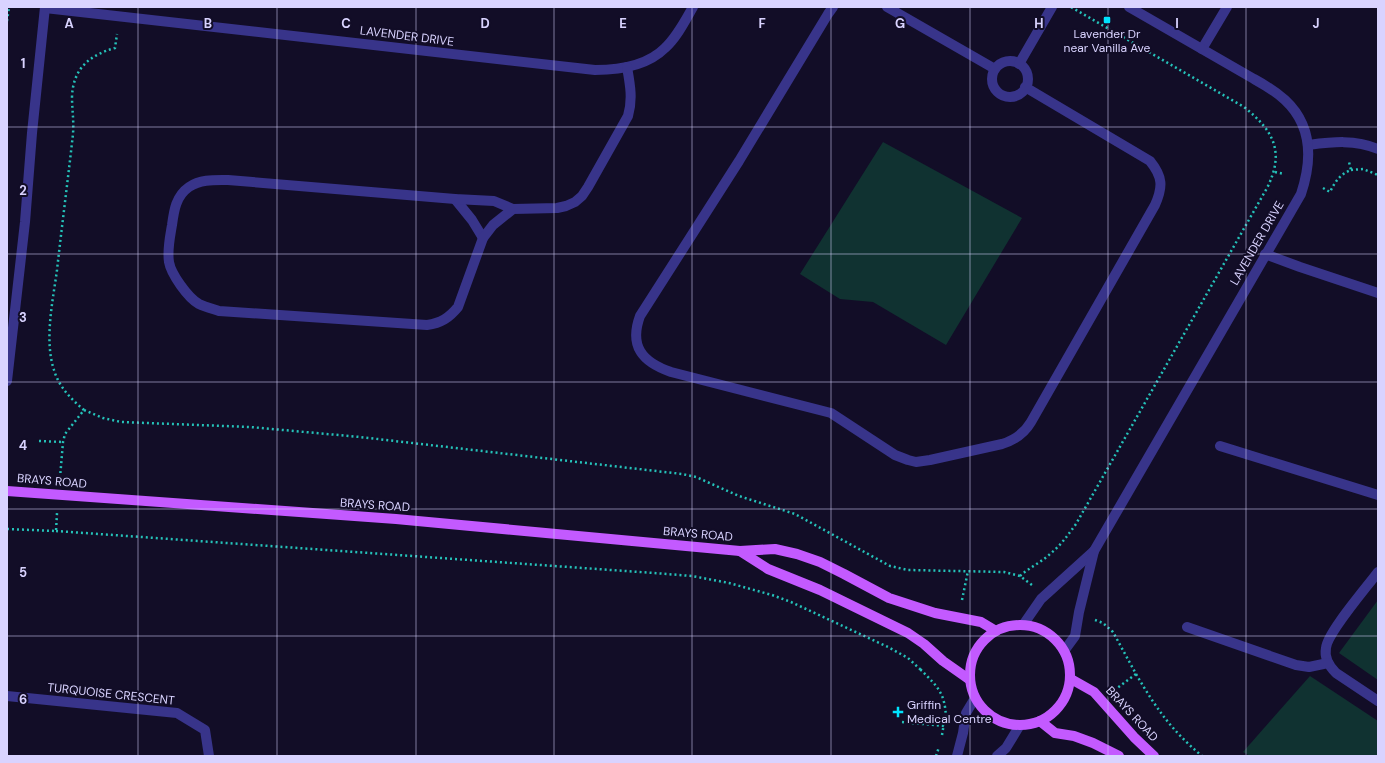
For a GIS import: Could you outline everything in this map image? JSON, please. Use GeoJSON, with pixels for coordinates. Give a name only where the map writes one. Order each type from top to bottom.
{"type":"FeatureCollection","features":[{"type":"Feature","properties":{"kind":"main road","name":"BRAYS ROAD"},"geometry":{"type":"LineString","coordinates":[[7,491],[396,519],[740,551],[775,549],[797,554],[820,562],[889,598],[935,613],[981,622],[996,631]]}},
{"type":"Feature","properties":{"kind":"main road","name":"BRAYS ROAD"},"geometry":{"type":"LineString","coordinates":[[740,551],[768,569],[820,590],[908,633],[924,644],[942,661],[970,680]]}},
{"type":"Feature","properties":{"kind":"main road"},"geometry":{"type":"LineString","coordinates":[[1023,625],[1039,629],[1054,638],[1064,651],[1070,664],[1071,678],[1068,692],[1061,704],[1052,714],[1040,721],[1030,725],[1006,723],[994,718],[983,709],[976,698],[970,680],[971,665],[976,651],[985,640],[996,631],[1009,626],[1023,625]]}},
{"type":"Feature","properties":{"kind":"main road","name":"BRAYS ROAD"},"geometry":{"type":"LineString","coordinates":[[1071,678],[1094,692],[1134,737],[1154,756]]}},
{"type":"Feature","properties":{"kind":"main road"},"geometry":{"type":"LineString","coordinates":[[1040,721],[1055,733],[1074,736],[1119,756]]}},
{"type":"Feature","properties":{"kind":"street","name":"LAVENDER DRIVE"},"geometry":{"type":"LineString","coordinates":[[45,7],[578,69],[612,70],[627,67],[654,57],[673,39],[693,7]]}},
{"type":"Feature","properties":{"kind":"street"},"geometry":{"type":"LineString","coordinates":[[7,381],[45,7]]}},
{"type":"Feature","properties":{"kind":"street"},"geometry":{"type":"LineString","coordinates":[[833,7],[739,161],[640,316],[636,333],[639,348],[647,360],[654,365],[670,372],[831,414],[895,455],[916,462],[1002,444],[1024,433],[1155,205],[1160,189],[1159,174],[1150,161],[1025,87]]}},
{"type":"Feature","properties":{"kind":"street"},"geometry":{"type":"LineString","coordinates":[[887,7],[995,69]]}},
{"type":"Feature","properties":{"kind":"street"},"geometry":{"type":"LineString","coordinates":[[1019,64],[1052,7]]}},
{"type":"Feature","properties":{"kind":"street","name":"LAVENDER DRIVE"},"geometry":{"type":"LineString","coordinates":[[1064,651],[1075,636],[1079,612],[1094,551],[1301,194],[1308,171],[1309,159],[1306,134],[1295,112],[1286,101],[1254,78],[1129,7]]}},
{"type":"Feature","properties":{"kind":"street"},"geometry":{"type":"LineString","coordinates":[[1202,49],[1227,7]]}},
{"type":"Feature","properties":{"kind":"street"},"geometry":{"type":"LineString","coordinates":[[1009,61],[1019,64],[1024,67],[1028,77],[1025,87],[1017,95],[1012,97],[1001,94],[993,86],[992,74],[1003,62],[1009,61]]}},
{"type":"Feature","properties":{"kind":"street"},"geometry":{"type":"LineString","coordinates":[[513,209],[492,225],[483,238],[458,307],[445,320],[436,324],[427,325],[220,311],[200,305],[192,299],[178,280],[169,263],[169,246],[175,207],[178,199],[190,187],[204,181],[228,180],[494,201],[513,209],[557,208],[575,202],[582,196],[588,187],[628,116],[631,90],[627,67]]}},
{"type":"Feature","properties":{"kind":"street"},"geometry":{"type":"LineString","coordinates":[[1308,145],[1348,142],[1360,143],[1378,148]]}},
{"type":"Feature","properties":{"kind":"street"},"geometry":{"type":"LineString","coordinates":[[455,199],[472,220],[483,238]]}},
{"type":"Feature","properties":{"kind":"street"},"geometry":{"type":"LineString","coordinates":[[1266,254],[1378,293]]}},
{"type":"Feature","properties":{"kind":"street"},"geometry":{"type":"LineString","coordinates":[[1220,446],[1378,496]]}},
{"type":"Feature","properties":{"kind":"street","name":"LAVENDER DRIVE"},"geometry":{"type":"LineString","coordinates":[[1023,625],[1041,599],[1094,551]]}},
{"type":"Feature","properties":{"kind":"street"},"geometry":{"type":"LineString","coordinates":[[1378,572],[1330,636],[1325,649],[1328,663],[1336,673],[1378,701]]}},
{"type":"Feature","properties":{"kind":"street"},"geometry":{"type":"LineString","coordinates":[[1187,627],[1296,665],[1309,667],[1328,663]]}},
{"type":"Feature","properties":{"kind":"street","name":"TURQUOISE CRESCENT"},"geometry":{"type":"LineString","coordinates":[[7,696],[177,713],[205,730],[209,756]]}},
{"type":"Feature","properties":{"kind":"street"},"geometry":{"type":"LineString","coordinates":[[956,756],[963,733],[966,713],[976,698]]}},
{"type":"Feature","properties":{"kind":"street"},"geometry":{"type":"LineString","coordinates":[[997,756],[1006,748],[1020,725]]}},
{"type":"Feature","properties":{"kind":"path"},"geometry":{"type":"LineString","coordinates":[[7,21],[9,7]]}},
{"type":"Feature","properties":{"kind":"path"},"geometry":{"type":"LineString","coordinates":[[1020,576],[1030,567],[1050,555],[1060,545],[1076,524],[1267,188],[1274,172],[1276,160],[1275,145],[1270,135],[1253,114],[1224,95],[1071,7]]}},
{"type":"Feature","properties":{"kind":"path"},"geometry":{"type":"LineString","coordinates":[[116,37],[115,48],[97,54],[89,59],[78,73],[74,81],[72,99],[74,121],[73,134],[51,319],[50,354],[54,370],[66,393],[84,410],[103,418],[121,422],[250,428],[360,437],[682,474],[696,477],[739,496],[795,514],[890,566],[908,570],[1004,572],[1020,576],[1027,580],[1035,588]]}},
{"type":"Feature","properties":{"kind":"path"},"geometry":{"type":"LineString","coordinates":[[1349,162],[1351,170]]}},
{"type":"Feature","properties":{"kind":"path"},"geometry":{"type":"LineString","coordinates":[[1323,188],[1330,192],[1336,181],[1346,172],[1351,170],[1363,169],[1378,175]]}},
{"type":"Feature","properties":{"kind":"path"},"geometry":{"type":"LineString","coordinates":[[1274,172],[1284,174]]}},
{"type":"Feature","properties":{"kind":"path"},"geometry":{"type":"LineString","coordinates":[[61,457],[63,442],[66,434],[84,410]]}},
{"type":"Feature","properties":{"kind":"path"},"geometry":{"type":"LineString","coordinates":[[39,441],[63,442]]}},
{"type":"Feature","properties":{"kind":"path"},"geometry":{"type":"LineString","coordinates":[[56,531],[57,521]]}},
{"type":"Feature","properties":{"kind":"path"},"geometry":{"type":"LineString","coordinates":[[7,529],[56,531],[654,573],[712,579],[753,588],[791,602],[888,647],[908,658],[934,683],[944,698],[946,718],[941,739]]}},
{"type":"Feature","properties":{"kind":"path"},"geometry":{"type":"LineString","coordinates":[[961,607],[968,571]]}},
{"type":"Feature","properties":{"kind":"path"},"geometry":{"type":"LineString","coordinates":[[1090,618],[1103,623],[1113,632],[1150,698],[1167,722],[1185,742],[1202,756]]}},
{"type":"Feature","properties":{"kind":"path"},"geometry":{"type":"LineString","coordinates":[[921,670],[925,667]]}},
{"type":"Feature","properties":{"kind":"path"},"geometry":{"type":"LineString","coordinates":[[1115,690],[1136,674]]}},
{"type":"Feature","properties":{"kind":"path"},"geometry":{"type":"LineString","coordinates":[[902,722],[944,726]]}},
{"type":"Feature","properties":{"kind":"green space"},"geometry":{"type":"Polygon","coordinates":[[[883,142],[1022,218],[946,345],[873,302],[840,299],[800,274],[883,142]]]}},
{"type":"Feature","properties":{"kind":"green space"},"geometry":{"type":"Polygon","coordinates":[[[1378,600],[1378,680],[1339,653],[1378,600]]]}},
{"type":"Feature","properties":{"kind":"green space"},"geometry":{"type":"Polygon","coordinates":[[[1310,676],[1378,721],[1378,756],[1250,756],[1243,752],[1310,676]]]}},
{"type":"Feature","properties":{"kind":"place","name":"Lavender Dr near Vanilla Ave"},"geometry":{"type":"Point","coordinates":[1107,20]}},
{"type":"Feature","properties":{"kind":"place","name":"Griffin Medical Centre"},"geometry":{"type":"Point","coordinates":[898,712]}}]}
